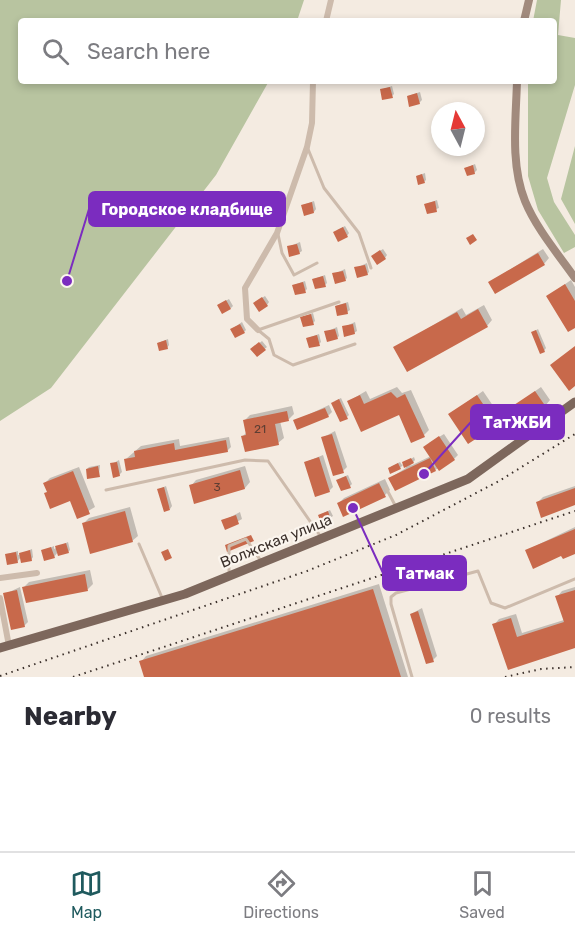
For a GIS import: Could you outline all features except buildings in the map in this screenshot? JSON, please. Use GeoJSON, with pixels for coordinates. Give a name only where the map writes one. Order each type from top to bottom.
{"type":"FeatureCollection","features":[{"type":"Feature","properties":{"kind":"main road"},"geometry":{"type":"LineString","coordinates":[[525,18],[529,0]]}},
{"type":"Feature","properties":{"kind":"main road"},"geometry":{"type":"LineString","coordinates":[[517,84],[516,132],[519,181],[534,219],[575,278]]}},
{"type":"Feature","properties":{"kind":"main road","name":"Волжская улица"},"geometry":{"type":"LineString","coordinates":[[4,647],[163,600],[262,563],[468,479],[575,402]]}},
{"type":"Feature","properties":{"kind":"street"},"geometry":{"type":"LineString","coordinates":[[327,18],[331,0]]}},
{"type":"Feature","properties":{"kind":"street"},"geometry":{"type":"LineString","coordinates":[[258,330],[247,319],[245,288],[278,233],[307,147],[312,123],[313,84]]}},
{"type":"Feature","properties":{"kind":"street"},"geometry":{"type":"LineString","coordinates":[[0,579],[37,573]]}},
{"type":"Feature","properties":{"kind":"street"},"geometry":{"type":"LineString","coordinates":[[0,598],[4,647]]}},
{"type":"Feature","properties":{"kind":"lane"},"geometry":{"type":"LineString","coordinates":[[307,147],[324,188],[359,233],[371,268]]}},
{"type":"Feature","properties":{"kind":"lane"},"geometry":{"type":"LineString","coordinates":[[278,233],[282,253],[294,275],[318,263]]}},
{"type":"Feature","properties":{"kind":"lane"},"geometry":{"type":"LineString","coordinates":[[258,330],[339,302]]}},
{"type":"Feature","properties":{"kind":"lane"},"geometry":{"type":"LineString","coordinates":[[258,330],[269,339],[274,355],[293,364],[355,344]]}},
{"type":"Feature","properties":{"kind":"lane"},"geometry":{"type":"LineString","coordinates":[[106,490],[245,460],[268,461],[322,538]]}},
{"type":"Feature","properties":{"kind":"lane"},"geometry":{"type":"LineString","coordinates":[[386,488],[397,508]]}},
{"type":"Feature","properties":{"kind":"lane"},"geometry":{"type":"LineString","coordinates":[[229,576],[229,546],[246,539],[262,563]]}},
{"type":"Feature","properties":{"kind":"lane"},"geometry":{"type":"LineString","coordinates":[[139,544],[163,600]]}},
{"type":"Feature","properties":{"kind":"lane"},"geometry":{"type":"LineString","coordinates":[[412,677],[391,604],[391,597],[396,593],[478,571],[492,603],[497,608],[505,608],[575,579]]}},
{"type":"Feature","properties":{"kind":"green space"},"geometry":{"type":"Polygon","coordinates":[[[0,0],[304,0],[298,18],[18,18],[18,84],[267,84],[216,175],[51,388],[0,421],[0,0]]]}},
{"type":"Feature","properties":{"kind":"green space"},"geometry":{"type":"Polygon","coordinates":[[[537,0],[561,0],[558,35],[575,38],[575,85],[547,178],[554,202],[575,235],[575,247],[564,253],[538,210],[528,176],[528,84],[557,84],[557,18],[534,18],[537,0]]]}},
{"type":"Feature","properties":{"kind":"green space"},"geometry":{"type":"Polygon","coordinates":[[[575,146],[575,224],[561,199],[575,146]]]}},
{"type":"Feature","properties":{"kind":"railway"},"geometry":{"type":"LineString","coordinates":[[0,676],[307,571],[396,535],[499,481],[575,434]]}},
{"type":"Feature","properties":{"kind":"railway"},"geometry":{"type":"LineString","coordinates":[[73,677],[575,511]]}},
{"type":"Feature","properties":{"kind":"railway"},"geometry":{"type":"LineString","coordinates":[[505,677],[541,669],[575,667]]}},
{"type":"Feature","properties":{"kind":"place","name":"Городское кладбище"},"geometry":{"type":"Point","coordinates":[67,281]}},
{"type":"Feature","properties":{"kind":"place","name":"ТатЖБИ"},"geometry":{"type":"Point","coordinates":[424,474]}},
{"type":"Feature","properties":{"kind":"place","name":"Татмак"},"geometry":{"type":"Point","coordinates":[353,508]}}]}
